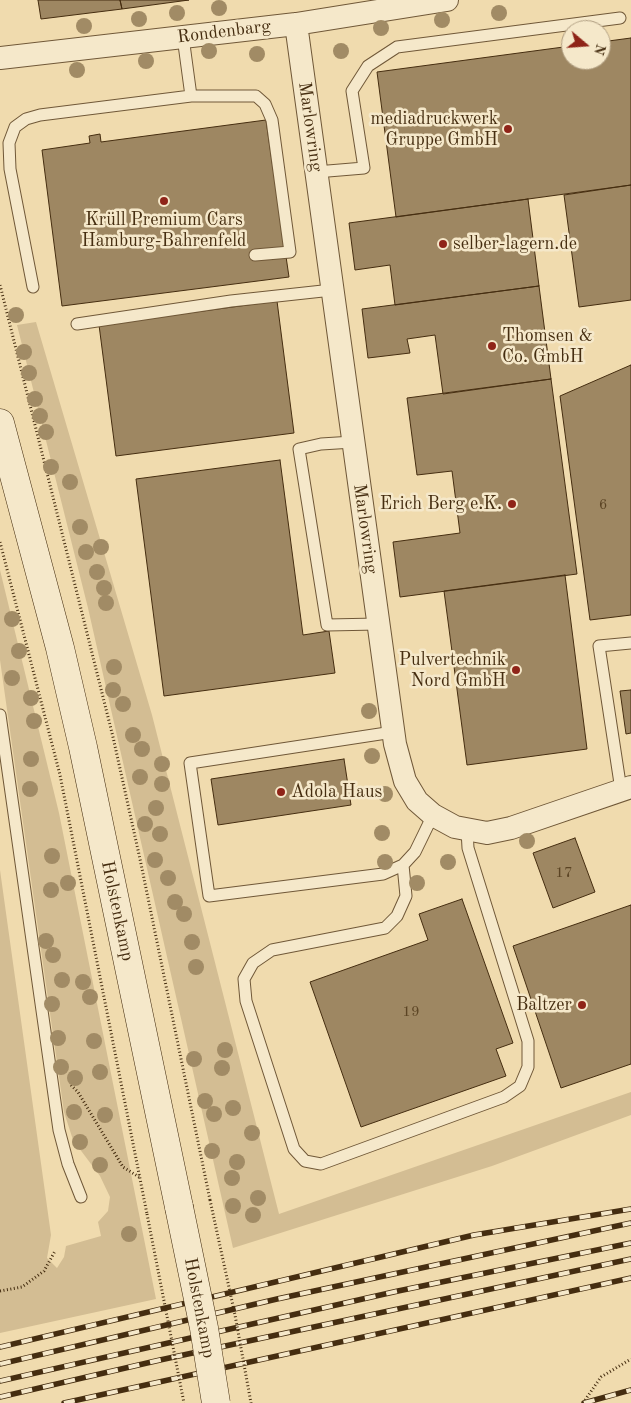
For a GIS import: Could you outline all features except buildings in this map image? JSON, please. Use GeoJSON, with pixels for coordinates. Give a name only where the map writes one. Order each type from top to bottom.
{"type":"FeatureCollection","features":[{"type":"Feature","properties":{"kind":"main road","name":"Holstenkamp"},"geometry":{"type":"LineString","coordinates":[[0,423],[4,464],[60,648],[83,747],[204,1328],[216,1403]]}},
{"type":"Feature","properties":{"kind":"street","name":"Rondenbarg"},"geometry":{"type":"LineString","coordinates":[[0,58],[296,24],[447,0]]}},
{"type":"Feature","properties":{"kind":"street","name":"Marlowring"},"geometry":{"type":"LineString","coordinates":[[296,24],[393,732],[397,758],[405,781],[417,801],[432,815],[455,827],[467,830],[498,832],[626,789]]}},
{"type":"Feature","properties":{"kind":"lane"},"geometry":{"type":"LineString","coordinates":[[316,172],[364,168],[352,91],[368,66],[396,48],[620,18]]}},
{"type":"Feature","properties":{"kind":"lane"},"geometry":{"type":"LineString","coordinates":[[183,36],[191,96]]}},
{"type":"Feature","properties":{"kind":"lane"},"geometry":{"type":"LineString","coordinates":[[33,287],[10,169],[10,143],[15,127],[26,119],[40,115],[191,96],[256,96],[269,110],[290,252],[255,255]]}},
{"type":"Feature","properties":{"kind":"lane"},"geometry":{"type":"LineString","coordinates":[[77,324],[231,301],[332,290]]}},
{"type":"Feature","properties":{"kind":"lane"},"geometry":{"type":"LineString","coordinates":[[353,442],[320,444],[299,449],[327,626],[378,624]]}},
{"type":"Feature","properties":{"kind":"lane"},"geometry":{"type":"LineString","coordinates":[[626,789],[599,646],[631,643]]}},
{"type":"Feature","properties":{"kind":"lane"},"geometry":{"type":"LineString","coordinates":[[0,715],[59,1130],[68,1164],[81,1196]]}},
{"type":"Feature","properties":{"kind":"lane"},"geometry":{"type":"LineString","coordinates":[[393,732],[190,763],[209,896],[383,874],[403,865],[415,852],[432,815]]}},
{"type":"Feature","properties":{"kind":"lane"},"geometry":{"type":"LineString","coordinates":[[403,865],[406,896],[398,916],[385,928],[272,950],[253,963],[244,980],[246,1001],[294,1149],[305,1161],[321,1164],[504,1097],[520,1086],[528,1067],[528,1041],[468,848],[467,830]]}},
{"type":"Feature","properties":{"kind":"path"},"geometry":{"type":"LineString","coordinates":[[0,285],[113,737],[235,1316],[251,1403]]}},
{"type":"Feature","properties":{"kind":"path"},"geometry":{"type":"LineString","coordinates":[[0,542],[60,776],[184,1403]]}},
{"type":"Feature","properties":{"kind":"path"},"geometry":{"type":"LineString","coordinates":[[68,1083],[78,1092],[123,1167],[140,1178]]}},
{"type":"Feature","properties":{"kind":"path"},"geometry":{"type":"LineString","coordinates":[[0,1292],[22,1288],[44,1270],[55,1250]]}},
{"type":"Feature","properties":{"kind":"path"},"geometry":{"type":"LineString","coordinates":[[583,1403],[600,1377],[631,1359]]}},
{"type":"Feature","properties":{"kind":"shaded area"},"geometry":{"type":"Polygon","coordinates":[[[36,322],[152,715],[279,1214],[631,1092],[631,1115],[492,1166],[233,1248],[88,608],[17,325],[36,322]]]}},
{"type":"Feature","properties":{"kind":"shaded area"},"geometry":{"type":"Polygon","coordinates":[[[0,570],[59,813],[156,1299],[0,1333],[0,870],[51,1235],[47,1258],[57,1268],[64,1257],[66,1246],[101,1236],[98,1222],[108,1211],[110,1197],[100,1176],[73,1140],[64,1112],[0,660],[0,570]]]}},
{"type":"Feature","properties":{"kind":"railway"},"geometry":{"type":"LineString","coordinates":[[0,1347],[474,1235],[631,1209]]}},
{"type":"Feature","properties":{"kind":"railway"},"geometry":{"type":"LineString","coordinates":[[0,1364],[277,1299],[631,1223]]}},
{"type":"Feature","properties":{"kind":"railway"},"geometry":{"type":"LineString","coordinates":[[0,1381],[398,1291],[631,1243]]}},
{"type":"Feature","properties":{"kind":"railway"},"geometry":{"type":"LineString","coordinates":[[0,1397],[160,1360],[631,1259]]}},
{"type":"Feature","properties":{"kind":"railway"},"geometry":{"type":"LineString","coordinates":[[64,1403],[631,1278]]}},
{"type":"Feature","properties":{"kind":"railway"},"geometry":{"type":"LineString","coordinates":[[584,1403],[631,1390]]}},
{"type":"Feature","properties":{"kind":"place","name":"mediadruckwerk Gruppe GmbH"},"geometry":{"type":"Point","coordinates":[508,129]}},
{"type":"Feature","properties":{"kind":"place","name":"Krüll Premium Cars Hamburg-Bahrenfeld"},"geometry":{"type":"Point","coordinates":[164,201]}},
{"type":"Feature","properties":{"kind":"place","name":"selber-lagern.de"},"geometry":{"type":"Point","coordinates":[443,244]}},
{"type":"Feature","properties":{"kind":"place","name":"Thomsen & Co. GmbH"},"geometry":{"type":"Point","coordinates":[492,346]}},
{"type":"Feature","properties":{"kind":"place","name":"Erich Berg e.K."},"geometry":{"type":"Point","coordinates":[512,504]}},
{"type":"Feature","properties":{"kind":"place","name":"Pulvertechnik Nord GmbH"},"geometry":{"type":"Point","coordinates":[516,670]}},
{"type":"Feature","properties":{"kind":"place","name":"Adola Haus"},"geometry":{"type":"Point","coordinates":[281,792]}},
{"type":"Feature","properties":{"kind":"place","name":"Baltzer"},"geometry":{"type":"Point","coordinates":[582,1005]}}]}
